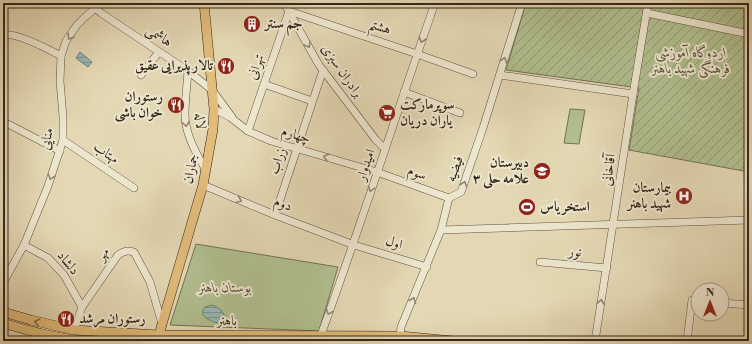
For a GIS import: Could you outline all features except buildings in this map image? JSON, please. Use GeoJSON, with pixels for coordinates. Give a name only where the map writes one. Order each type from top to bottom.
{"type":"FeatureCollection","features":[{"type":"Feature","properties":{"kind":"main road","name":"جماران"},"geometry":{"type":"LineString","coordinates":[[158,338],[203,185],[213,129],[214,109],[204,3]]}},
{"type":"Feature","properties":{"kind":"main road","name":"باهنر"},"geometry":{"type":"LineString","coordinates":[[3,312],[74,330],[158,338],[321,336],[453,341]]}},
{"type":"Feature","properties":{"kind":"main road"},"geometry":{"type":"LineString","coordinates":[[3,323],[68,340],[86,341]]}},
{"type":"Feature","properties":{"kind":"street","name":"منایی"},"geometry":{"type":"LineString","coordinates":[[3,283],[24,245],[63,140],[60,56],[66,42],[77,25],[93,5],[102,3]]}},
{"type":"Feature","properties":{"kind":"street","name":"برادران سبزی"},"geometry":{"type":"LineString","coordinates":[[284,3],[323,70],[376,140],[385,149]]}},
{"type":"Feature","properties":{"kind":"street","name":"امیدوار"},"geometry":{"type":"LineString","coordinates":[[321,336],[354,245],[377,172],[435,3]]}},
{"type":"Feature","properties":{"kind":"street","name":"فیضیه"},"geometry":{"type":"LineString","coordinates":[[400,339],[401,327],[442,230],[450,198],[461,192],[522,3]]}},
{"type":"Feature","properties":{"kind":"street","name":"آقاخانی"},"geometry":{"type":"LineString","coordinates":[[596,341],[648,3]]}},
{"type":"Feature","properties":{"kind":"street","name":"هاشمی"},"geometry":{"type":"LineString","coordinates":[[93,5],[188,71],[212,90],[236,122]]}},
{"type":"Feature","properties":{"kind":"street","name":"هشتم"},"geometry":{"type":"LineString","coordinates":[[289,12],[473,74]]}},
{"type":"Feature","properties":{"kind":"street","name":"تهرانی"},"geometry":{"type":"LineString","coordinates":[[248,131],[289,12]]}},
{"type":"Feature","properties":{"kind":"street"},"geometry":{"type":"LineString","coordinates":[[647,13],[749,34]]}},
{"type":"Feature","properties":{"kind":"street"},"geometry":{"type":"LineString","coordinates":[[3,35],[5,34],[19,38],[46,48],[60,56]]}},
{"type":"Feature","properties":{"kind":"street"},"geometry":{"type":"LineString","coordinates":[[141,75],[159,52]]}},
{"type":"Feature","properties":{"kind":"street","name":"زراب"},"geometry":{"type":"LineString","coordinates":[[275,215],[323,70]]}},
{"type":"Feature","properties":{"kind":"street","name":"لاله"},"geometry":{"type":"LineString","coordinates":[[188,71],[185,116],[188,133],[198,158],[206,170]]}},
{"type":"Feature","properties":{"kind":"street"},"geometry":{"type":"LineString","coordinates":[[500,75],[633,94]]}},
{"type":"Feature","properties":{"kind":"street"},"geometry":{"type":"LineString","coordinates":[[264,84],[312,101]]}},
{"type":"Feature","properties":{"kind":"street"},"geometry":{"type":"LineString","coordinates":[[404,92],[460,113]]}},
{"type":"Feature","properties":{"kind":"street","name":"چهارم"},"geometry":{"type":"LineString","coordinates":[[214,109],[248,131],[271,141],[377,172]]}},
{"type":"Feature","properties":{"kind":"street"},"geometry":{"type":"LineString","coordinates":[[3,125],[8,124],[60,151]]}},
{"type":"Feature","properties":{"kind":"street","name":"مهتاب"},"geometry":{"type":"LineString","coordinates":[[63,140],[134,188]]}},
{"type":"Feature","properties":{"kind":"street","name":"سوم"},"geometry":{"type":"LineString","coordinates":[[377,172],[450,198]]}},
{"type":"Feature","properties":{"kind":"street","name":"دوم"},"geometry":{"type":"LineString","coordinates":[[203,185],[275,215],[354,245]]}},
{"type":"Feature","properties":{"kind":"street"},"geometry":{"type":"LineString","coordinates":[[442,230],[749,220]]}},
{"type":"Feature","properties":{"kind":"street","name":"دلشاد"},"geometry":{"type":"LineString","coordinates":[[24,245],[48,258],[64,275],[82,307]]}},
{"type":"Feature","properties":{"kind":"street","name":"اول"},"geometry":{"type":"LineString","coordinates":[[354,245],[427,267]]}},
{"type":"Feature","properties":{"kind":"street","name":"مهر"},"geometry":{"type":"LineString","coordinates":[[74,330],[82,307],[118,255],[123,251],[128,250],[134,252],[150,282],[162,324]]}},
{"type":"Feature","properties":{"kind":"street","name":"نور"},"geometry":{"type":"LineString","coordinates":[[540,262],[607,268]]}},
{"type":"Feature","properties":{"kind":"street"},"geometry":{"type":"LineString","coordinates":[[730,304],[749,305]]}},
{"type":"Feature","properties":{"kind":"street"},"geometry":{"type":"LineString","coordinates":[[687,341],[690,316]]}},
{"type":"Feature","properties":{"kind":"street"},"geometry":{"type":"LineString","coordinates":[[32,331],[47,341]]}},
{"type":"Feature","properties":{"kind":"green space","name":"اردوگاه آموزشی فرهنگی شهید باهنر"},"geometry":{"type":"Polygon","coordinates":[[[526,3],[749,3],[749,172],[629,150],[639,88],[506,70],[526,3]]]}},
{"type":"Feature","properties":{"kind":"green space"},"geometry":{"type":"Polygon","coordinates":[[[570,109],[585,110],[579,144],[564,143],[570,109]]]}},
{"type":"Feature","properties":{"kind":"green space","name":"بوستان باهنر"},"geometry":{"type":"Polygon","coordinates":[[[196,244],[338,267],[319,331],[170,325],[196,244]]]}},
{"type":"Feature","properties":{"kind":"water"},"geometry":{"type":"Polygon","coordinates":[[[80,52],[92,62],[88,67],[76,58],[80,52]]]}},
{"type":"Feature","properties":{"kind":"water"},"geometry":{"type":"Polygon","coordinates":[[[212,305],[222,311],[224,316],[223,322],[212,322],[203,315],[203,310],[205,307],[212,305]]]}},
{"type":"Feature","properties":{"kind":"place","name":"جم سنتر"},"geometry":{"type":"Point","coordinates":[252,24]}},
{"type":"Feature","properties":{"kind":"place","name":"تالار پذیرایی عقیق"},"geometry":{"type":"Point","coordinates":[226,66]}},
{"type":"Feature","properties":{"kind":"place","name":"رستوران خوان باشی"},"geometry":{"type":"Point","coordinates":[176,105]}},
{"type":"Feature","properties":{"kind":"place","name":"سوپرمارکت یاران دریان"},"geometry":{"type":"Point","coordinates":[387,113]}},
{"type":"Feature","properties":{"kind":"place","name":"دبیرستان علامه حلی ۳"},"geometry":{"type":"Point","coordinates":[542,171]}},
{"type":"Feature","properties":{"kind":"place","name":"بیمارستان شهید باهنر"},"geometry":{"type":"Point","coordinates":[684,196]}},
{"type":"Feature","properties":{"kind":"place","name":"استخر یاس"},"geometry":{"type":"Point","coordinates":[527,207]}},
{"type":"Feature","properties":{"kind":"place","name":"رستوران مرشد"},"geometry":{"type":"Point","coordinates":[66,319]}}]}
